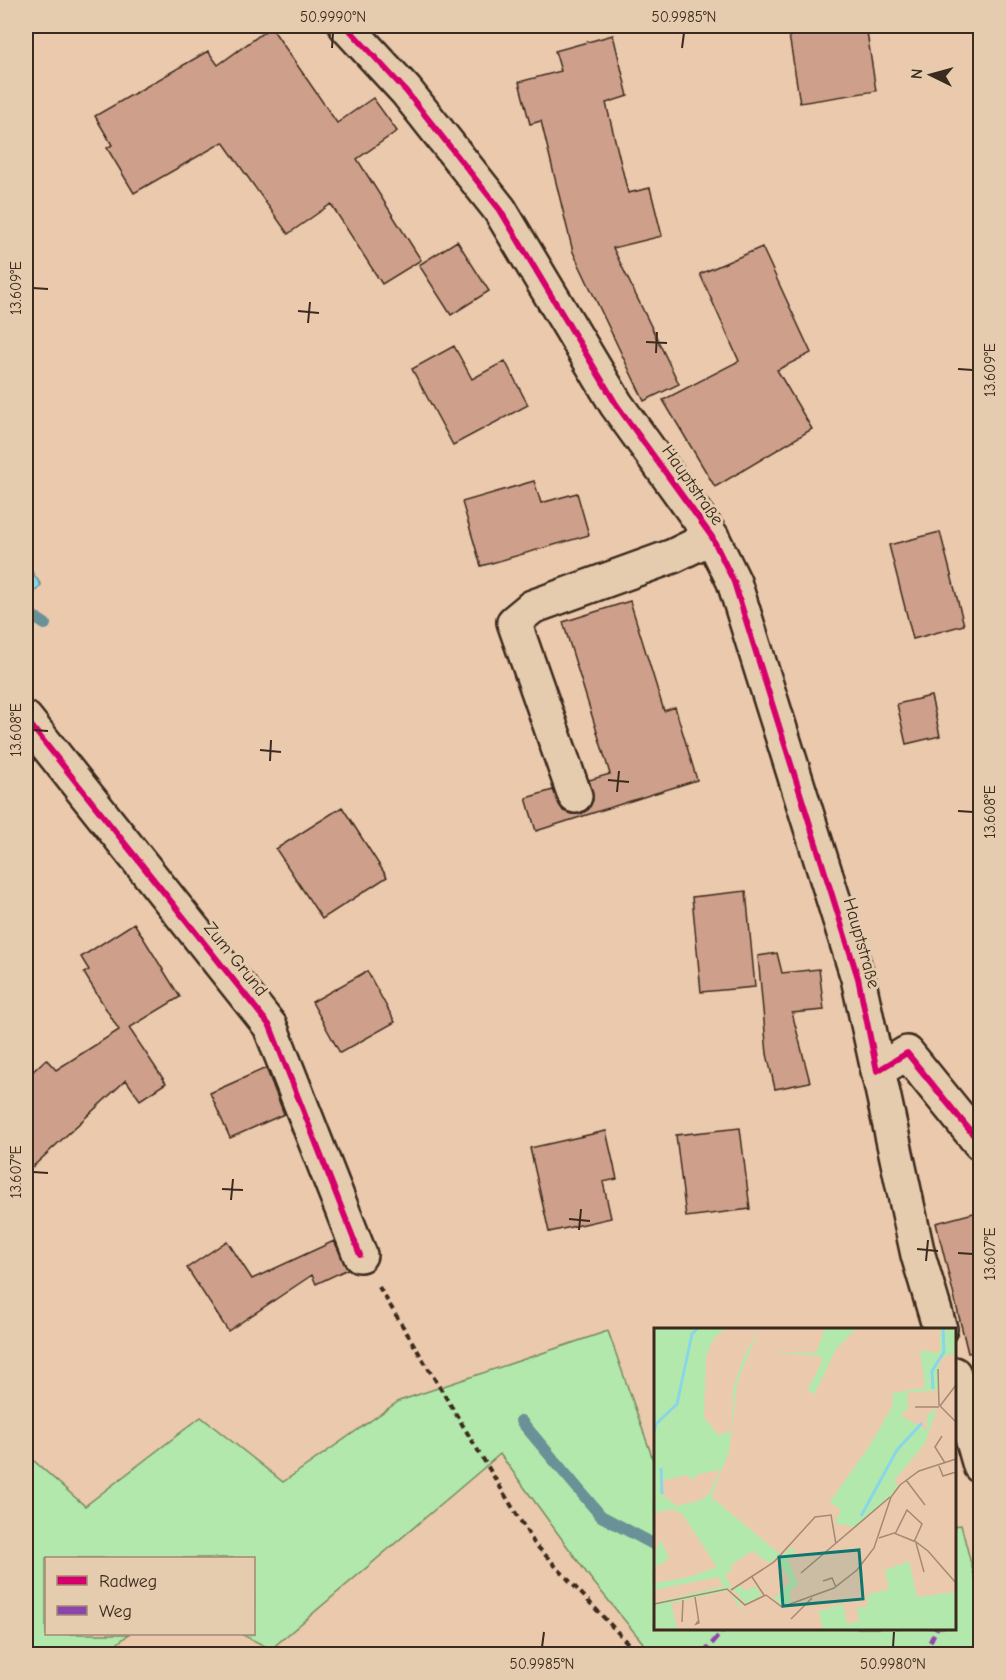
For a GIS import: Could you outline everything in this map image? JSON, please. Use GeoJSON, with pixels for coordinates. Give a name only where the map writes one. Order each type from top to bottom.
{"type":"FeatureCollection","features":[{"type":"Feature","properties":{"kind":"street","name":"Hauptstraße"},"geometry":{"type":"LineString","coordinates":[[346,26],[406,91],[500,210],[616,404],[712,537],[734,582],[858,978],[918,1255],[940,1328]]}},
{"type":"Feature","properties":{"kind":"street"},"geometry":{"type":"LineString","coordinates":[[575,796],[514,622],[532,608],[673,556],[712,537]]}},
{"type":"Feature","properties":{"kind":"street","name":"Zum Grund"},"geometry":{"type":"LineString","coordinates":[[26,719],[270,1026],[360,1255]]}},
{"type":"Feature","properties":{"kind":"street"},"geometry":{"type":"LineString","coordinates":[[877,1071],[907,1053],[981,1143]]}},
{"type":"Feature","properties":{"kind":"street"},"geometry":{"type":"LineString","coordinates":[[955,1377],[981,1466]]}},
{"type":"Feature","properties":{"kind":"path"},"geometry":{"type":"LineString","coordinates":[[360,1255],[534,1543],[638,1654]]}},
{"type":"Feature","properties":{"kind":"green space"},"geometry":{"type":"Polygon","coordinates":[[[608,1331],[654,1462],[654,1629],[955,1629],[955,1526],[961,1525],[980,1598],[980,1654],[652,1654],[591,1579],[500,1454],[271,1649],[243,1635],[255,1635],[255,1557],[45,1557],[45,1635],[128,1635],[104,1654],[26,1654],[26,1454],[85,1506],[201,1417],[283,1482],[399,1401],[608,1331]]]}},
{"type":"Feature","properties":{"kind":"water"},"geometry":{"type":"Polygon","coordinates":[[[26,563],[41,585],[26,602],[26,563]]]}},
{"type":"Feature","properties":{"kind":"building"},"geometry":{"type":"Polygon","coordinates":[[[850,26],[866,26],[876,91],[800,103],[789,35],[850,26]]]}},
{"type":"Feature","properties":{"kind":"building"},"geometry":{"type":"Polygon","coordinates":[[[271,27],[337,123],[373,98],[397,131],[357,159],[421,260],[382,284],[331,204],[288,234],[223,142],[134,193],[107,148],[112,145],[95,116],[208,51],[218,65],[271,27]]]}},
{"type":"Feature","properties":{"kind":"building"},"geometry":{"type":"Polygon","coordinates":[[[613,35],[628,96],[606,103],[628,193],[650,188],[662,236],[613,248],[679,384],[644,401],[573,252],[541,121],[530,124],[519,82],[561,71],[555,51],[613,35]]]}},
{"type":"Feature","properties":{"kind":"building"},"geometry":{"type":"Polygon","coordinates":[[[457,241],[489,291],[451,315],[419,265],[457,241]]]}},
{"type":"Feature","properties":{"kind":"building"},"geometry":{"type":"Polygon","coordinates":[[[762,247],[811,353],[777,370],[812,429],[715,487],[663,400],[739,361],[700,274],[762,247]]]}},
{"type":"Feature","properties":{"kind":"building"},"geometry":{"type":"Polygon","coordinates":[[[454,346],[472,379],[505,361],[528,405],[453,445],[412,369],[454,346]]]}},
{"type":"Feature","properties":{"kind":"building"},"geometry":{"type":"Polygon","coordinates":[[[534,481],[541,503],[577,493],[589,535],[481,566],[462,502],[534,481]]]}},
{"type":"Feature","properties":{"kind":"building"},"geometry":{"type":"Polygon","coordinates":[[[940,532],[964,625],[913,639],[889,545],[940,532]]]}},
{"type":"Feature","properties":{"kind":"building"},"geometry":{"type":"Polygon","coordinates":[[[630,601],[664,711],[675,707],[697,780],[536,831],[526,798],[553,790],[563,811],[581,814],[589,809],[593,800],[589,780],[610,774],[563,622],[630,601]]]}},
{"type":"Feature","properties":{"kind":"building"},"geometry":{"type":"Polygon","coordinates":[[[931,696],[940,736],[906,744],[897,704],[931,696]]]}},
{"type":"Feature","properties":{"kind":"building"},"geometry":{"type":"Polygon","coordinates":[[[342,807],[387,877],[322,919],[276,849],[342,807]]]}},
{"type":"Feature","properties":{"kind":"building"},"geometry":{"type":"Polygon","coordinates":[[[746,891],[755,987],[701,992],[692,897],[746,891]]]}},
{"type":"Feature","properties":{"kind":"building"},"geometry":{"type":"Polygon","coordinates":[[[134,923],[180,997],[129,1028],[166,1083],[140,1100],[126,1080],[26,1173],[26,1078],[46,1059],[56,1070],[119,1030],[84,973],[89,970],[81,957],[134,923]]]}},
{"type":"Feature","properties":{"kind":"building"},"geometry":{"type":"Polygon","coordinates":[[[777,953],[782,973],[819,969],[824,1010],[792,1013],[810,1082],[775,1089],[767,1054],[758,956],[777,953]]]}},
{"type":"Feature","properties":{"kind":"building"},"geometry":{"type":"Polygon","coordinates":[[[367,971],[395,1022],[340,1053],[312,1002],[367,971]]]}},
{"type":"Feature","properties":{"kind":"building"},"geometry":{"type":"Polygon","coordinates":[[[266,1068],[284,1114],[230,1138],[210,1093],[266,1068]]]}},
{"type":"Feature","properties":{"kind":"building"},"geometry":{"type":"Polygon","coordinates":[[[740,1128],[750,1209],[686,1217],[676,1135],[740,1128]]]}},
{"type":"Feature","properties":{"kind":"building"},"geometry":{"type":"Polygon","coordinates":[[[606,1131],[617,1179],[603,1182],[611,1218],[549,1232],[530,1148],[606,1131]]]}},
{"type":"Feature","properties":{"kind":"building"},"geometry":{"type":"Polygon","coordinates":[[[981,1211],[981,1352],[968,1353],[936,1223],[981,1211]]]}},
{"type":"Feature","properties":{"kind":"building"},"geometry":{"type":"Polygon","coordinates":[[[227,1241],[252,1279],[334,1241],[348,1269],[316,1284],[312,1275],[228,1331],[187,1268],[227,1241]]]}},
{"type":"Feature","properties":{"kind":"waterway"},"geometry":{"type":"LineString","coordinates":[[26,612],[45,624]]}},
{"type":"Feature","properties":{"kind":"waterway"},"geometry":{"type":"LineString","coordinates":[[521,1421],[601,1516],[654,1544]]}},
{"type":"Feature","properties":{"kind":"marked path"},"geometry":{"type":"LineString","coordinates":[[703,1654],[724,1629]]}},
{"type":"Feature","properties":{"kind":"marked path"},"geometry":{"type":"LineString","coordinates":[[924,1654],[936,1629]]}},
{"type":"Feature","properties":{"kind":"cycle path"},"geometry":{"type":"LineString","coordinates":[[346,26],[406,91],[500,210],[616,404],[712,537],[734,582],[858,978],[877,1071],[907,1053],[980,1143]]}},
{"type":"Feature","properties":{"kind":"cycle path"},"geometry":{"type":"LineString","coordinates":[[26,719],[270,1026],[360,1255]]}}]}
